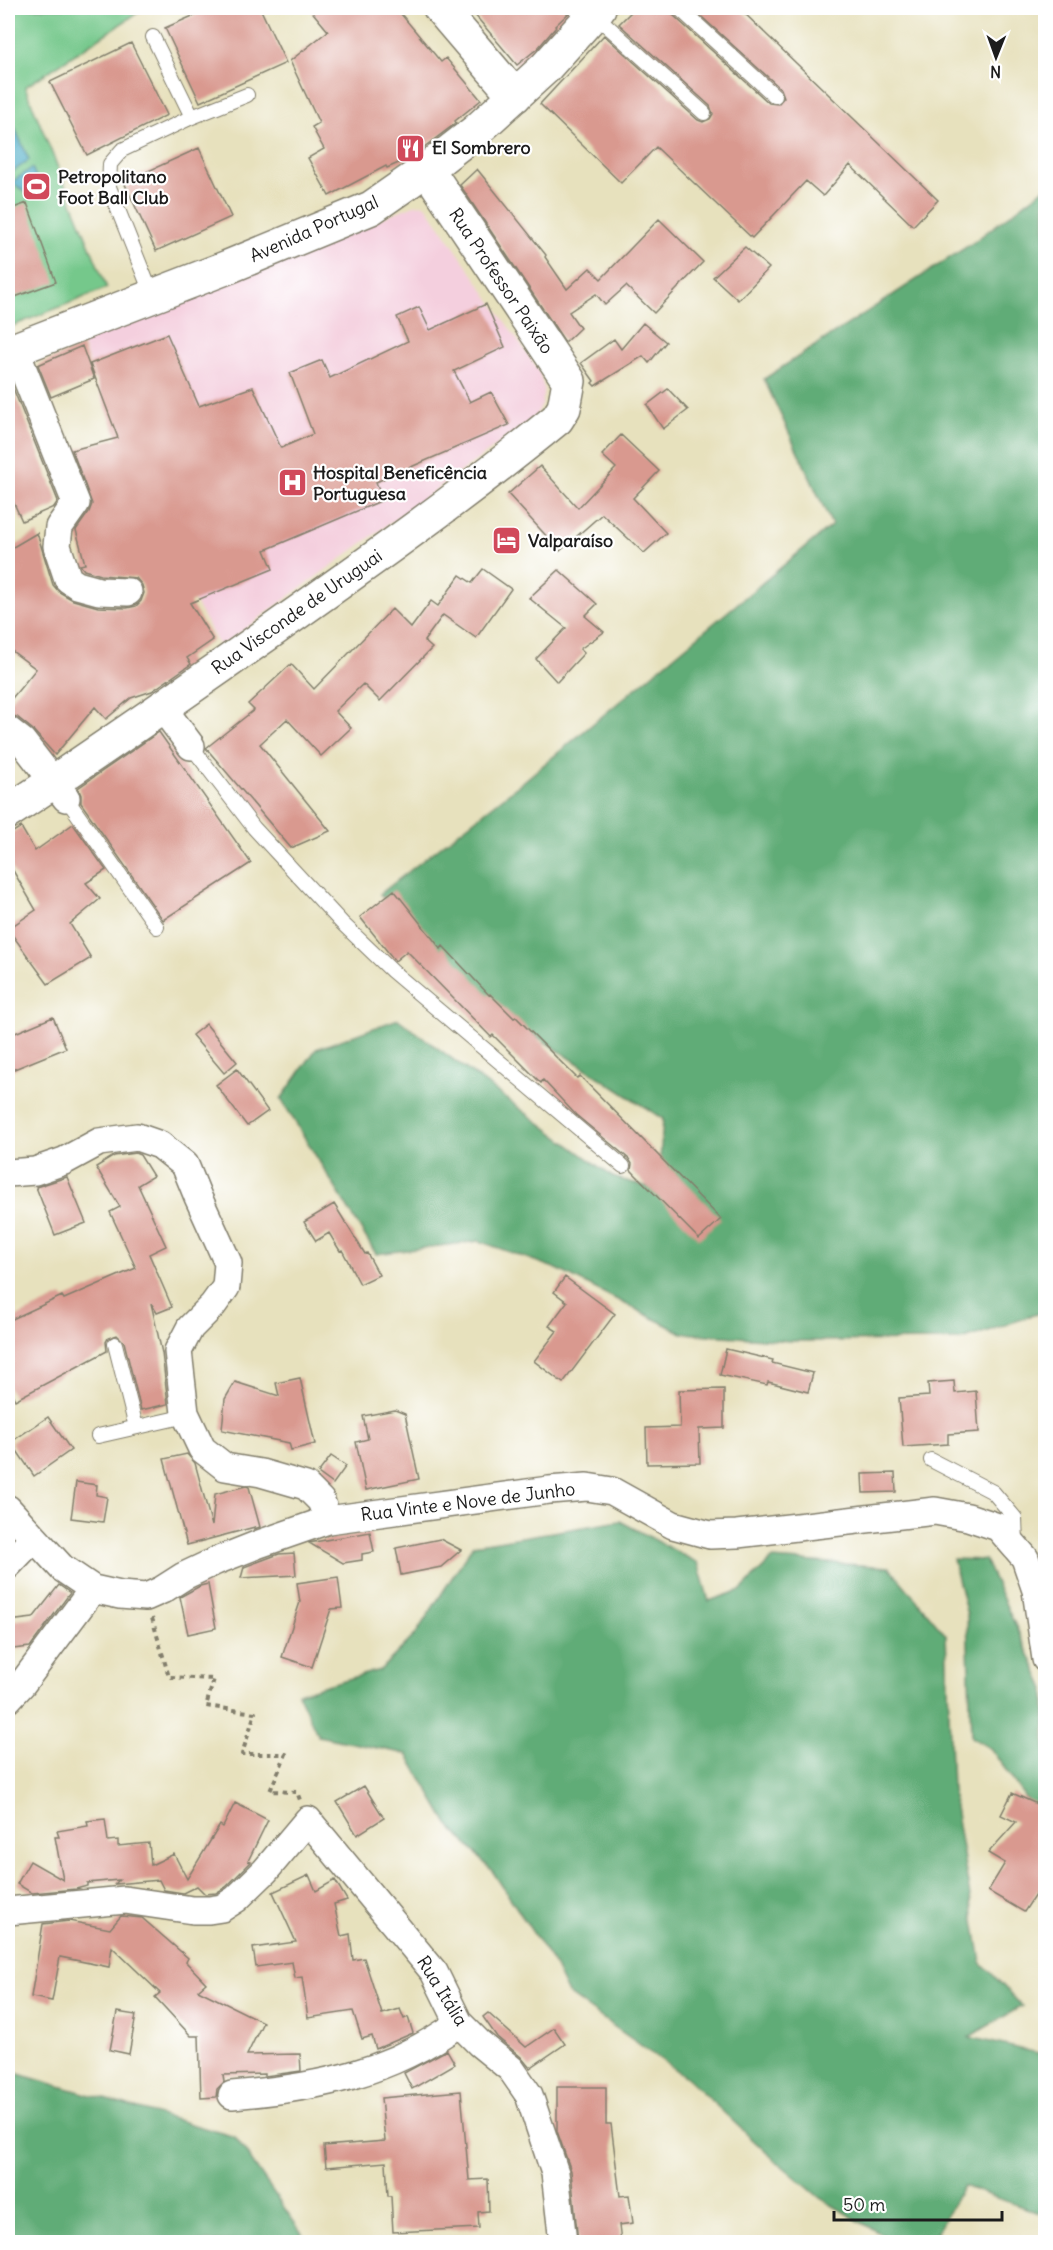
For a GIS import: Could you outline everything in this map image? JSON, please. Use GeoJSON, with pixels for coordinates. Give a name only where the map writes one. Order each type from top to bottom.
{"type":"FeatureCollection","features":[{"type":"Feature","properties":{"kind":"street"},"geometry":{"type":"LineString","coordinates":[[440,8],[515,96]]}},
{"type":"Feature","properties":{"kind":"street","name":"Avenida Portugal"},"geometry":{"type":"LineString","coordinates":[[11,350],[228,267],[370,208],[427,169],[476,131],[545,68],[597,11]]}},
{"type":"Feature","properties":{"kind":"street","name":"Rua Professor Paixão"},"geometry":{"type":"LineString","coordinates":[[427,169],[569,381],[568,394]]}},
{"type":"Feature","properties":{"kind":"street"},"geometry":{"type":"LineString","coordinates":[[11,350],[76,503],[59,527],[57,546],[68,579],[77,585],[99,591],[128,592]]}},
{"type":"Feature","properties":{"kind":"street","name":"Rua Visconde de Uruguai"},"geometry":{"type":"LineString","coordinates":[[8,812],[60,789],[162,707],[408,534],[494,470],[557,419],[564,408],[568,394]]}},
{"type":"Feature","properties":{"kind":"street"},"geometry":{"type":"LineString","coordinates":[[162,707],[191,746]]}},
{"type":"Feature","properties":{"kind":"street"},"geometry":{"type":"LineString","coordinates":[[8,730],[22,741],[60,789]]}},
{"type":"Feature","properties":{"kind":"street"},"geometry":{"type":"LineString","coordinates":[[8,1173],[34,1171],[64,1161],[99,1142],[137,1137],[160,1145],[185,1165],[228,1263],[226,1287],[213,1305],[190,1328],[178,1351],[185,1413],[201,1449],[225,1467],[261,1473],[306,1486],[321,1501],[328,1520]]}},
{"type":"Feature","properties":{"kind":"street","name":"Rua Vinte e Nove de Junho"},"geometry":{"type":"LineString","coordinates":[[146,1597],[216,1562],[328,1520],[505,1495],[587,1487],[612,1491],[673,1525],[710,1535],[935,1511],[968,1517],[998,1527],[1025,1558],[1036,1590],[1046,1659]]}},
{"type":"Feature","properties":{"kind":"street"},"geometry":{"type":"LineString","coordinates":[[8,1509],[33,1539],[62,1568],[93,1588],[120,1595],[146,1597]]}},
{"type":"Feature","properties":{"kind":"street"},"geometry":{"type":"LineString","coordinates":[[8,1565],[33,1539]]}},
{"type":"Feature","properties":{"kind":"street"},"geometry":{"type":"LineString","coordinates":[[8,1699],[22,1684],[93,1588]]}},
{"type":"Feature","properties":{"kind":"street"},"geometry":{"type":"LineString","coordinates":[[8,1911],[125,1900],[193,1910],[222,1908],[236,1899],[265,1871],[308,1820]]}},
{"type":"Feature","properties":{"kind":"street","name":"Rua Itália"},"geometry":{"type":"LineString","coordinates":[[308,1820],[434,1972],[459,2023],[511,2069],[530,2095],[555,2173],[563,2242]]}},
{"type":"Feature","properties":{"kind":"street"},"geometry":{"type":"LineString","coordinates":[[232,2095],[287,2091],[335,2081],[410,2054],[439,2038],[459,2023]]}},
{"type":"Feature","properties":{"kind":"lane"},"geometry":{"type":"LineString","coordinates":[[679,8],[775,96]]}},
{"type":"Feature","properties":{"kind":"lane"},"geometry":{"type":"LineString","coordinates":[[597,11],[704,113]]}},
{"type":"Feature","properties":{"kind":"lane"},"geometry":{"type":"LineString","coordinates":[[153,37],[192,117]]}},
{"type":"Feature","properties":{"kind":"lane"},"geometry":{"type":"LineString","coordinates":[[152,295],[108,188],[110,164],[122,150],[192,117],[247,95]]}},
{"type":"Feature","properties":{"kind":"lane"},"geometry":{"type":"LineString","coordinates":[[191,746],[254,828],[392,971],[623,1166]]}},
{"type":"Feature","properties":{"kind":"lane"},"geometry":{"type":"LineString","coordinates":[[60,789],[157,927]]}},
{"type":"Feature","properties":{"kind":"lane"},"geometry":{"type":"LineString","coordinates":[[114,1344],[136,1427]]}},
{"type":"Feature","properties":{"kind":"lane"},"geometry":{"type":"LineString","coordinates":[[98,1436],[173,1419],[185,1413]]}},
{"type":"Feature","properties":{"kind":"lane"},"geometry":{"type":"LineString","coordinates":[[931,1460],[993,1492],[1015,1518],[1017,1548]]}},
{"type":"Feature","properties":{"kind":"path"},"geometry":{"type":"LineString","coordinates":[[146,1597],[169,1677],[214,1678],[206,1706],[255,1713],[242,1754],[286,1754],[270,1791],[297,1792],[308,1820]]}},
{"type":"Feature","properties":{"kind":"shaded area","name":"Hospital Beneficência Portuguesa"},"geometry":{"type":"Polygon","coordinates":[[[422,204],[427,207],[540,373],[544,390],[542,405],[533,419],[220,647],[163,546],[102,399],[81,340],[414,205],[422,204]]]}},
{"type":"Feature","properties":{"kind":"green space","name":"Petropolitano Foot Ball Club"},"geometry":{"type":"Polygon","coordinates":[[[8,8],[145,8],[25,87],[107,288],[8,328],[8,8]]]}},
{"type":"Feature","properties":{"kind":"green space"},"geometry":{"type":"Polygon","coordinates":[[[1045,188],[1045,1311],[962,1340],[790,1341],[682,1333],[557,1269],[479,1241],[376,1254],[281,1099],[316,1049],[398,1019],[613,1177],[658,1190],[663,1119],[472,994],[380,894],[524,781],[832,525],[764,379],[971,244],[1045,188]]]}},
{"type":"Feature","properties":{"kind":"green space"},"geometry":{"type":"Polygon","coordinates":[[[620,1521],[698,1563],[709,1601],[741,1590],[772,1559],[889,1567],[946,1635],[952,1789],[981,1962],[1022,2006],[969,2037],[1038,2053],[1045,2049],[1045,2215],[963,2186],[931,2242],[894,2242],[820,2198],[767,2153],[687,2078],[568,1994],[553,1963],[493,1872],[448,1824],[407,1754],[318,1736],[298,1693],[380,1670],[415,1635],[473,1545],[620,1521]]]}},
{"type":"Feature","properties":{"kind":"green space"},"geometry":{"type":"Polygon","coordinates":[[[953,1559],[985,1560],[1045,1689],[1045,1826],[991,1749],[971,1737],[967,1615],[953,1559]]]}},
{"type":"Feature","properties":{"kind":"green space"},"geometry":{"type":"Polygon","coordinates":[[[8,2071],[235,2137],[308,2242],[8,2242],[8,2071]]]}},
{"type":"Feature","properties":{"kind":"water"},"geometry":{"type":"Polygon","coordinates":[[[15,128],[29,160],[8,175],[8,131],[15,128]]]}},
{"type":"Feature","properties":{"kind":"water"},"geometry":{"type":"Polygon","coordinates":[[[32,168],[42,190],[32,198],[12,182],[32,168]]]}},
{"type":"Feature","properties":{"kind":"building"},"geometry":{"type":"Polygon","coordinates":[[[211,8],[260,8],[286,63],[200,102],[165,28],[211,8]]]}},
{"type":"Feature","properties":{"kind":"building"},"geometry":{"type":"Polygon","coordinates":[[[309,8],[396,8],[441,62],[446,58],[481,100],[455,121],[456,123],[408,159],[387,168],[386,166],[329,196],[308,158],[324,149],[312,127],[319,123],[290,61],[328,31],[309,8]]]}},
{"type":"Feature","properties":{"kind":"building"},"geometry":{"type":"Polygon","coordinates":[[[469,8],[574,8],[555,26],[538,48],[517,65],[469,8]]]}},
{"type":"Feature","properties":{"kind":"building"},"geometry":{"type":"Polygon","coordinates":[[[635,8],[670,8],[673,15],[769,103],[778,104],[784,97],[781,89],[692,8],[739,8],[938,200],[913,226],[850,165],[823,196],[806,181],[752,238],[656,147],[621,183],[540,104],[604,35],[698,120],[703,122],[710,119],[713,114],[710,106],[619,24],[635,8]]]}},
{"type":"Feature","properties":{"kind":"building"},"geometry":{"type":"Polygon","coordinates":[[[131,43],[167,115],[87,155],[50,82],[131,43]]]}},
{"type":"Feature","properties":{"kind":"building"},"geometry":{"type":"Polygon","coordinates":[[[199,148],[231,217],[156,251],[124,182],[199,148]]]}},
{"type":"Feature","properties":{"kind":"building"},"geometry":{"type":"Polygon","coordinates":[[[477,169],[546,255],[545,257],[567,289],[590,268],[601,279],[659,219],[703,262],[654,313],[626,286],[605,305],[596,294],[569,312],[580,328],[565,342],[460,185],[477,169]]]}},
{"type":"Feature","properties":{"kind":"building","name":"Petropolitano Foot Ball Club"},"geometry":{"type":"Polygon","coordinates":[[[27,203],[56,282],[15,297],[8,276],[8,210],[27,203]]]}},
{"type":"Feature","properties":{"kind":"building"},"geometry":{"type":"Polygon","coordinates":[[[745,247],[769,268],[738,300],[713,277],[745,247]]]}},
{"type":"Feature","properties":{"kind":"building"},"geometry":{"type":"Polygon","coordinates":[[[486,304],[505,347],[454,371],[470,402],[491,392],[509,425],[376,482],[383,500],[265,550],[273,569],[190,603],[213,640],[187,658],[191,664],[152,691],[131,698],[106,719],[95,707],[55,755],[32,729],[17,717],[8,715],[8,703],[36,669],[8,648],[8,550],[37,533],[53,585],[59,592],[73,600],[98,607],[127,608],[136,606],[144,593],[142,585],[136,578],[101,575],[84,570],[80,565],[85,564],[76,530],[92,504],[72,450],[118,438],[90,364],[167,334],[199,406],[253,387],[281,448],[313,434],[290,373],[322,360],[330,378],[408,341],[397,317],[419,307],[430,330],[486,304]]]}},
{"type":"Feature","properties":{"kind":"building"},"geometry":{"type":"Polygon","coordinates":[[[643,323],[666,342],[649,363],[643,356],[595,386],[581,363],[614,339],[621,349],[643,323]]]}},
{"type":"Feature","properties":{"kind":"building"},"geometry":{"type":"Polygon","coordinates":[[[82,346],[94,379],[51,397],[38,365],[82,346]]]}},
{"type":"Feature","properties":{"kind":"building"},"geometry":{"type":"Polygon","coordinates":[[[9,378],[58,501],[54,507],[22,521],[8,490],[9,378]]]}},
{"type":"Feature","properties":{"kind":"building"},"geometry":{"type":"Polygon","coordinates":[[[668,389],[688,410],[663,429],[647,405],[668,389]]]}},
{"type":"Feature","properties":{"kind":"building"},"geometry":{"type":"Polygon","coordinates":[[[621,435],[659,471],[633,498],[666,533],[644,553],[602,514],[560,551],[508,494],[540,466],[578,508],[616,468],[602,455],[621,435]]]}},
{"type":"Feature","properties":{"kind":"building"},"geometry":{"type":"Polygon","coordinates":[[[483,569],[511,589],[476,638],[443,615],[424,641],[432,648],[380,701],[363,684],[335,711],[351,728],[321,756],[287,719],[260,744],[330,831],[291,848],[206,748],[254,710],[248,704],[291,664],[314,689],[392,609],[411,628],[431,601],[438,606],[460,575],[472,583],[483,569]]]}},
{"type":"Feature","properties":{"kind":"building"},"geometry":{"type":"Polygon","coordinates":[[[559,570],[597,604],[585,616],[604,632],[580,649],[584,653],[557,682],[536,659],[566,628],[529,598],[559,570]]]}},
{"type":"Feature","properties":{"kind":"building"},"geometry":{"type":"Polygon","coordinates":[[[159,732],[251,863],[163,920],[81,803],[78,788],[159,732]]]}},
{"type":"Feature","properties":{"kind":"building"},"geometry":{"type":"Polygon","coordinates":[[[73,824],[106,870],[86,883],[100,899],[70,924],[91,958],[48,984],[8,929],[36,910],[8,862],[8,835],[21,827],[35,851],[73,824]]]}},
{"type":"Feature","properties":{"kind":"building"},"geometry":{"type":"Polygon","coordinates":[[[394,890],[441,949],[443,946],[489,995],[514,1018],[516,1017],[577,1078],[580,1076],[721,1219],[699,1239],[631,1170],[632,1164],[629,1159],[576,1115],[543,1080],[541,1083],[493,1035],[491,1037],[407,951],[395,961],[360,917],[394,890]]]}},
{"type":"Feature","properties":{"kind":"building"},"geometry":{"type":"Polygon","coordinates":[[[53,1017],[66,1048],[12,1070],[8,1060],[8,1036],[53,1017]]]}},
{"type":"Feature","properties":{"kind":"building"},"geometry":{"type":"Polygon","coordinates":[[[206,1024],[237,1062],[224,1073],[192,1035],[206,1024]]]}},
{"type":"Feature","properties":{"kind":"building"},"geometry":{"type":"Polygon","coordinates":[[[237,1069],[268,1111],[247,1126],[216,1085],[237,1069]]]}},
{"type":"Feature","properties":{"kind":"building"},"geometry":{"type":"Polygon","coordinates":[[[135,1153],[140,1155],[153,1176],[138,1185],[166,1246],[149,1254],[172,1307],[157,1313],[151,1303],[162,1353],[168,1404],[141,1410],[124,1342],[117,1335],[108,1338],[107,1351],[15,1400],[8,1386],[8,1321],[62,1296],[64,1299],[136,1268],[110,1212],[120,1207],[96,1167],[114,1156],[135,1153]]]}},
{"type":"Feature","properties":{"kind":"building"},"geometry":{"type":"Polygon","coordinates":[[[67,1177],[86,1223],[55,1235],[36,1187],[67,1177]]]}},
{"type":"Feature","properties":{"kind":"building"},"geometry":{"type":"Polygon","coordinates":[[[334,1204],[379,1275],[360,1284],[342,1250],[340,1251],[329,1233],[316,1241],[304,1222],[334,1204]]]}},
{"type":"Feature","properties":{"kind":"building"},"geometry":{"type":"Polygon","coordinates":[[[565,1277],[615,1314],[563,1383],[534,1361],[557,1331],[549,1326],[567,1302],[554,1292],[565,1277]]]}},
{"type":"Feature","properties":{"kind":"building"},"geometry":{"type":"Polygon","coordinates":[[[726,1349],[773,1360],[772,1363],[813,1373],[808,1392],[768,1382],[767,1385],[720,1375],[726,1349]]]}},
{"type":"Feature","properties":{"kind":"building"},"geometry":{"type":"Polygon","coordinates":[[[300,1378],[315,1444],[291,1450],[289,1443],[222,1430],[225,1399],[235,1382],[279,1396],[276,1383],[300,1378]]]}},
{"type":"Feature","properties":{"kind":"building"},"geometry":{"type":"Polygon","coordinates":[[[954,1381],[955,1393],[976,1391],[979,1432],[948,1434],[948,1444],[903,1447],[899,1398],[929,1396],[928,1383],[954,1381]]]}},
{"type":"Feature","properties":{"kind":"building"},"geometry":{"type":"Polygon","coordinates":[[[724,1389],[724,1428],[699,1429],[700,1463],[647,1464],[646,1428],[680,1427],[679,1390],[724,1389]]]}},
{"type":"Feature","properties":{"kind":"building"},"geometry":{"type":"Polygon","coordinates":[[[395,1410],[405,1414],[419,1479],[366,1490],[356,1442],[368,1439],[363,1416],[395,1410]]]}},
{"type":"Feature","properties":{"kind":"building"},"geometry":{"type":"Polygon","coordinates":[[[48,1417],[71,1450],[34,1476],[11,1442],[48,1417]]]}},
{"type":"Feature","properties":{"kind":"building"},"geometry":{"type":"Polygon","coordinates":[[[187,1454],[195,1463],[212,1526],[215,1494],[246,1486],[249,1487],[260,1527],[187,1545],[164,1459],[187,1454]]]}},
{"type":"Feature","properties":{"kind":"building"},"geometry":{"type":"Polygon","coordinates":[[[331,1456],[346,1466],[333,1484],[318,1473],[331,1456]]]}},
{"type":"Feature","properties":{"kind":"building"},"geometry":{"type":"Polygon","coordinates":[[[895,1473],[896,1492],[863,1493],[862,1474],[895,1473]]]}},
{"type":"Feature","properties":{"kind":"building"},"geometry":{"type":"Polygon","coordinates":[[[76,1482],[97,1485],[96,1495],[107,1497],[103,1522],[71,1518],[76,1482]]]}},
{"type":"Feature","properties":{"kind":"building"},"geometry":{"type":"Polygon","coordinates":[[[370,1532],[374,1552],[362,1554],[362,1560],[343,1563],[309,1543],[370,1532]]]}},
{"type":"Feature","properties":{"kind":"building"},"geometry":{"type":"Polygon","coordinates":[[[440,1539],[461,1550],[441,1567],[401,1575],[396,1548],[440,1539]]]}},
{"type":"Feature","properties":{"kind":"building"},"geometry":{"type":"Polygon","coordinates":[[[294,1553],[296,1575],[241,1578],[244,1567],[279,1554],[294,1553]]]}},
{"type":"Feature","properties":{"kind":"building"},"geometry":{"type":"Polygon","coordinates":[[[338,1577],[342,1608],[331,1609],[312,1667],[282,1657],[300,1602],[297,1583],[338,1577]]]}},
{"type":"Feature","properties":{"kind":"building"},"geometry":{"type":"Polygon","coordinates":[[[208,1584],[216,1628],[188,1634],[180,1597],[208,1584]]]}},
{"type":"Feature","properties":{"kind":"building"},"geometry":{"type":"Polygon","coordinates":[[[59,1585],[70,1593],[30,1647],[13,1649],[9,1621],[33,1618],[59,1585]]]}},
{"type":"Feature","properties":{"kind":"building"},"geometry":{"type":"Polygon","coordinates":[[[364,1786],[384,1818],[357,1835],[337,1802],[364,1786]]]}},
{"type":"Feature","properties":{"kind":"building"},"geometry":{"type":"Polygon","coordinates":[[[1012,1793],[1046,1808],[1046,1878],[1024,1912],[988,1891],[1005,1863],[988,1853],[1016,1822],[1001,1815],[1012,1793]]]}},
{"type":"Feature","properties":{"kind":"building"},"geometry":{"type":"Polygon","coordinates":[[[235,1803],[268,1820],[248,1861],[251,1862],[226,1887],[216,1893],[205,1894],[197,1886],[183,1893],[164,1890],[159,1880],[115,1884],[119,1880],[87,1883],[87,1886],[76,1889],[32,1893],[17,1884],[30,1861],[63,1880],[55,1837],[59,1837],[57,1831],[88,1826],[87,1821],[105,1819],[108,1841],[118,1840],[118,1846],[149,1843],[151,1865],[174,1854],[187,1879],[220,1825],[223,1827],[235,1803]]]}},
{"type":"Feature","properties":{"kind":"building"},"geometry":{"type":"Polygon","coordinates":[[[309,1875],[316,1891],[335,1880],[347,1900],[334,1904],[341,1936],[350,1934],[353,1960],[364,1958],[382,2014],[400,2009],[404,2019],[408,2017],[413,2033],[376,2049],[372,2036],[362,2039],[353,2011],[308,2018],[302,1977],[295,1978],[292,1962],[256,1967],[253,1948],[296,1942],[273,1892],[309,1875]]]}},
{"type":"Feature","properties":{"kind":"building"},"geometry":{"type":"Polygon","coordinates":[[[121,1916],[142,1918],[188,1958],[186,1962],[206,1983],[198,1990],[263,2022],[247,2055],[300,2054],[301,2071],[265,2076],[265,2074],[223,2075],[224,2082],[217,2089],[216,2097],[201,2098],[199,2036],[191,2036],[155,1997],[160,1993],[112,1947],[109,1967],[60,1957],[52,2001],[31,1997],[43,1924],[69,1921],[110,1929],[121,1916]]]}},
{"type":"Feature","properties":{"kind":"building"},"geometry":{"type":"Polygon","coordinates":[[[117,2012],[136,2015],[129,2054],[110,2050],[117,2012]]]}},
{"type":"Feature","properties":{"kind":"building"},"geometry":{"type":"Polygon","coordinates":[[[488,2013],[526,2047],[554,2028],[565,2044],[530,2068],[521,2057],[497,2037],[483,2017],[488,2013]]]}},
{"type":"Feature","properties":{"kind":"building"},"geometry":{"type":"Polygon","coordinates":[[[447,2050],[455,2064],[412,2089],[404,2073],[447,2050]]]}},
{"type":"Feature","properties":{"kind":"building"},"geometry":{"type":"Polygon","coordinates":[[[557,2087],[606,2087],[606,2124],[611,2124],[620,2196],[629,2195],[633,2223],[619,2225],[621,2242],[578,2242],[571,2171],[557,2131],[557,2087]]]}},
{"type":"Feature","properties":{"kind":"building"},"geometry":{"type":"Polygon","coordinates":[[[461,2091],[469,2180],[488,2179],[489,2211],[478,2212],[479,2228],[393,2232],[386,2162],[326,2167],[324,2146],[385,2141],[381,2098],[461,2091]]]}},
{"type":"Feature","properties":{"kind":"place","name":"El Sombrero"},"geometry":{"type":"Point","coordinates":[411,148]}},
{"type":"Feature","properties":{"kind":"place","name":"Petropolitano Foot Ball Club"},"geometry":{"type":"Point","coordinates":[37,187]}},
{"type":"Feature","properties":{"kind":"place","name":"Hospital Beneficência Portuguesa"},"geometry":{"type":"Point","coordinates":[292,483]}},
{"type":"Feature","properties":{"kind":"place","name":"Valparaíso"},"geometry":{"type":"Point","coordinates":[507,541]}}]}
